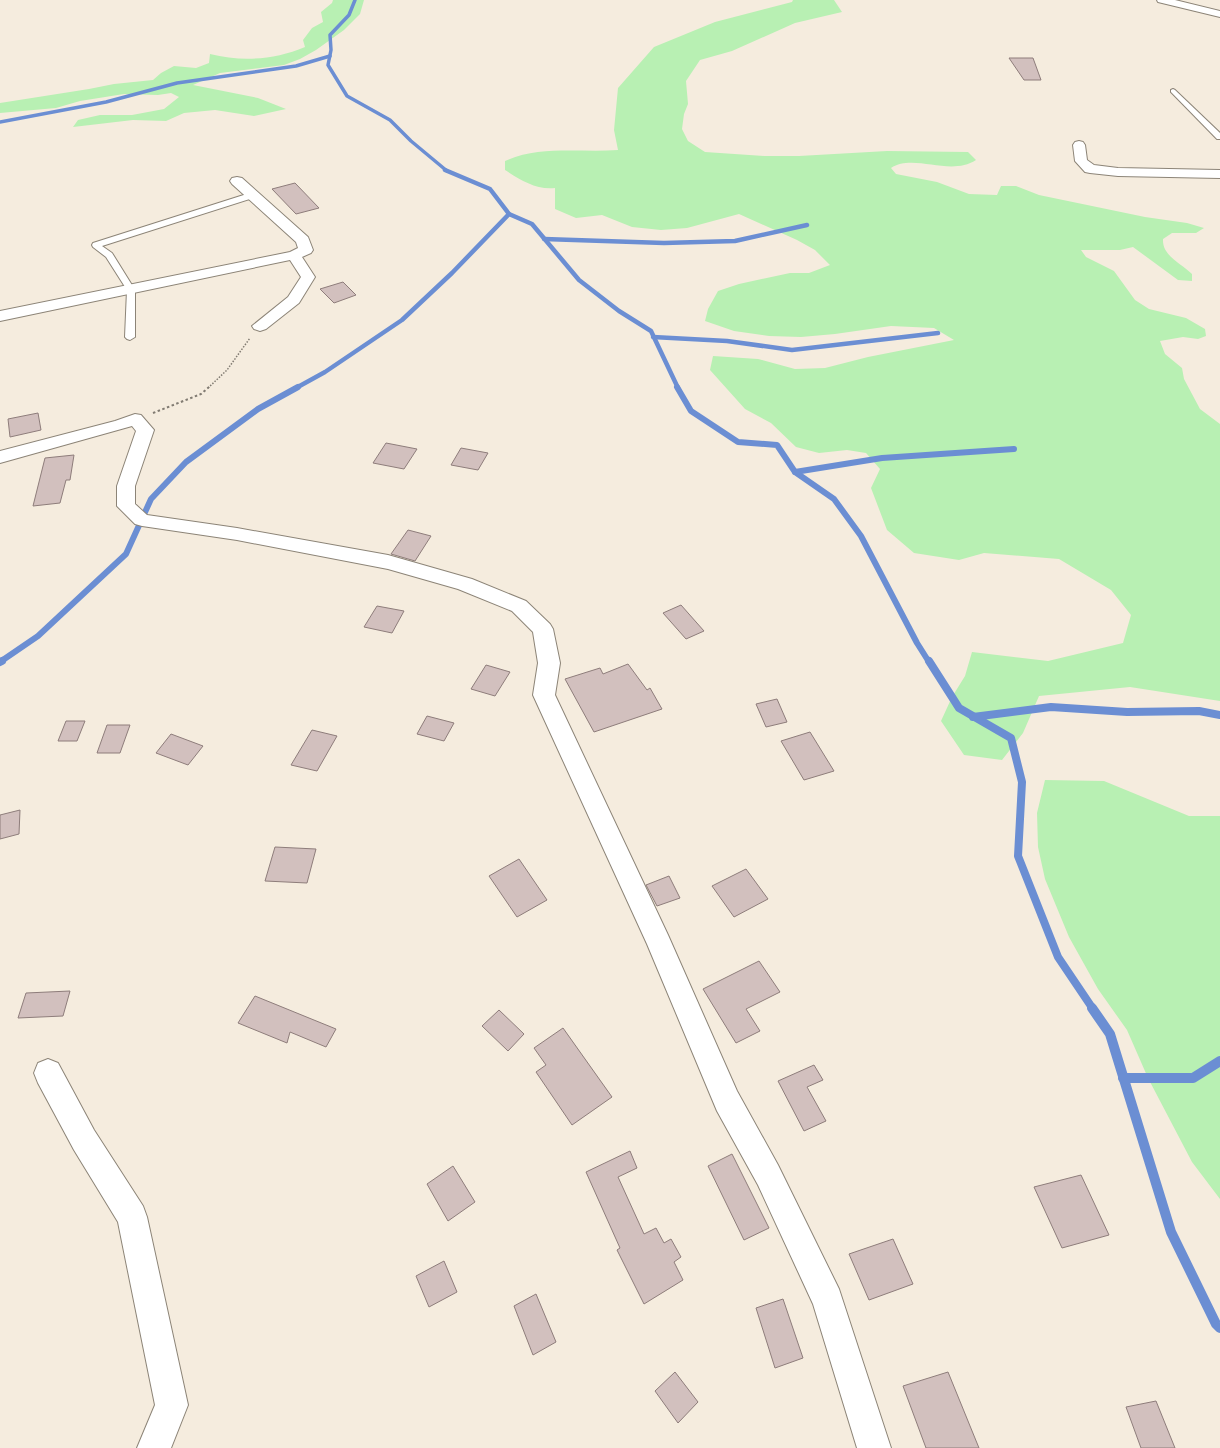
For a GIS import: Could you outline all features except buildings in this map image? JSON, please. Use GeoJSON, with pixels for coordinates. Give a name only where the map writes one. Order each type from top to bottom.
{"type":"FeatureCollection","features":[{"type":"Feature","properties":{"kind":"street"},"geometry":{"type":"LineString","coordinates":[[1162,0],[1220,14]]}},
{"type":"Feature","properties":{"kind":"street"},"geometry":{"type":"LineString","coordinates":[[1079,145],[1081,162],[1090,169],[1118,172],[1220,174]]}},
{"type":"Feature","properties":{"kind":"street"},"geometry":{"type":"LineString","coordinates":[[0,316],[294,255],[306,250],[303,240],[237,181]]}},
{"type":"Feature","properties":{"kind":"street"},"geometry":{"type":"LineString","coordinates":[[260,326],[294,300],[308,277],[294,255]]}},
{"type":"Feature","properties":{"kind":"street"},"geometry":{"type":"LineString","coordinates":[[0,457],[120,425],[135,419],[145,430],[126,486],[126,506],[142,520],[237,534],[380,561],[458,582],[519,606],[543,629],[549,663],[544,695],[659,943],[727,1102],[768,1175],[828,1300],[874,1448]]}},
{"type":"Feature","properties":{"kind":"street"},"geometry":{"type":"LineString","coordinates":[[48,1073],[84,1140],[132,1217],[172,1406],[154,1448]]}},
{"type":"Feature","properties":{"kind":"lane"},"geometry":{"type":"LineString","coordinates":[[1173,90],[1220,137]]}},
{"type":"Feature","properties":{"kind":"lane"},"geometry":{"type":"LineString","coordinates":[[130,337],[131,290],[109,255],[96,245],[253,194]]}},
{"type":"Feature","properties":{"kind":"path"},"geometry":{"type":"LineString","coordinates":[[135,419],[168,408],[201,394],[227,370],[260,326]]}},
{"type":"Feature","properties":{"kind":"green space"},"geometry":{"type":"Polygon","coordinates":[[[333,0],[364,0],[360,14],[344,30],[316,50],[300,59],[284,65],[220,73],[193,85],[258,98],[286,109],[254,116],[215,110],[184,113],[166,121],[133,120],[73,127],[78,120],[100,115],[132,115],[164,109],[179,97],[171,93],[158,95],[124,94],[80,101],[56,108],[0,113],[0,103],[114,84],[153,80],[161,73],[174,66],[196,68],[209,63],[210,54],[222,57],[246,59],[282,55],[305,47],[303,40],[312,28],[323,22],[321,12],[332,3],[333,0]]]}},
{"type":"Feature","properties":{"kind":"green space"},"geometry":{"type":"Polygon","coordinates":[[[793,0],[834,0],[842,12],[795,23],[732,51],[700,60],[686,81],[688,104],[684,114],[682,129],[688,141],[705,152],[764,156],[799,156],[887,151],[968,152],[976,160],[966,165],[944,166],[910,163],[900,164],[891,168],[896,174],[937,182],[969,194],[997,195],[1001,186],[1016,186],[1039,195],[1145,217],[1187,223],[1204,228],[1196,233],[1172,233],[1163,239],[1169,255],[1192,274],[1192,281],[1178,280],[1133,247],[1120,250],[1081,250],[1086,257],[1114,271],[1135,300],[1149,309],[1186,318],[1205,329],[1206,336],[1198,339],[1183,337],[1160,341],[1165,354],[1182,368],[1184,379],[1200,409],[1220,424],[1220,701],[1130,687],[1039,696],[1023,733],[1002,760],[964,755],[941,721],[952,697],[965,676],[972,652],[1048,661],[1123,643],[1131,615],[1111,590],[1059,559],[984,553],[959,560],[914,553],[887,530],[871,488],[880,469],[866,453],[847,450],[819,453],[796,447],[771,423],[745,409],[710,370],[713,356],[758,359],[795,369],[825,368],[868,357],[954,340],[934,328],[891,326],[801,337],[769,336],[734,331],[705,321],[708,309],[718,291],[739,284],[790,273],[809,273],[830,265],[815,250],[797,240],[739,214],[687,228],[661,230],[632,227],[602,215],[576,218],[555,209],[555,188],[535,186],[523,181],[505,170],[505,161],[532,153],[546,151],[618,150],[614,130],[618,88],[654,47],[715,22],[792,2],[793,0]]]}},
{"type":"Feature","properties":{"kind":"green space"},"geometry":{"type":"Polygon","coordinates":[[[1045,780],[1104,781],[1189,816],[1220,816],[1220,1199],[1192,1162],[1148,1078],[1127,1030],[1098,989],[1069,937],[1045,879],[1038,847],[1037,813],[1045,780]]]}},
{"type":"Feature","properties":{"kind":"waterway"},"geometry":{"type":"LineString","coordinates":[[330,56],[330,35],[349,15],[355,0]]}},
{"type":"Feature","properties":{"kind":"waterway"},"geometry":{"type":"LineString","coordinates":[[0,122],[106,102],[177,83],[296,66],[330,56]]}},
{"type":"Feature","properties":{"kind":"waterway"},"geometry":{"type":"LineString","coordinates":[[330,56],[328,65],[347,96],[390,120],[411,141],[447,171]]}},
{"type":"Feature","properties":{"kind":"waterway"},"geometry":{"type":"LineString","coordinates":[[447,171],[490,189],[509,214]]}},
{"type":"Feature","properties":{"kind":"waterway"},"geometry":{"type":"LineString","coordinates":[[296,388],[325,372],[402,320],[452,273],[509,214]]}},
{"type":"Feature","properties":{"kind":"waterway"},"geometry":{"type":"LineString","coordinates":[[509,214],[532,224],[545,239]]}},
{"type":"Feature","properties":{"kind":"waterway"},"geometry":{"type":"LineString","coordinates":[[545,239],[664,243],[735,241],[807,225]]}},
{"type":"Feature","properties":{"kind":"waterway"},"geometry":{"type":"LineString","coordinates":[[545,239],[579,280],[619,311],[651,331],[654,337]]}},
{"type":"Feature","properties":{"kind":"waterway"},"geometry":{"type":"LineString","coordinates":[[654,337],[727,341],[792,350],[938,333]]}},
{"type":"Feature","properties":{"kind":"waterway"},"geometry":{"type":"LineString","coordinates":[[654,337],[678,388]]}},
{"type":"Feature","properties":{"kind":"waterway"},"geometry":{"type":"LineString","coordinates":[[2,661],[0,662],[38,636],[126,554],[151,499],[186,462],[258,409],[298,387]]}},
{"type":"Feature","properties":{"kind":"waterway"},"geometry":{"type":"LineString","coordinates":[[677,387],[691,411],[738,442],[777,445],[795,472]]}},
{"type":"Feature","properties":{"kind":"waterway"},"geometry":{"type":"LineString","coordinates":[[795,472],[882,458],[1014,449]]}},
{"type":"Feature","properties":{"kind":"waterway"},"geometry":{"type":"LineString","coordinates":[[795,472],[834,499],[861,536],[917,643],[929,662]]}},
{"type":"Feature","properties":{"kind":"waterway"},"geometry":{"type":"LineString","coordinates":[[929,661],[959,708],[974,717]]}},
{"type":"Feature","properties":{"kind":"waterway"},"geometry":{"type":"LineString","coordinates":[[974,717],[1051,707],[1127,712],[1199,711],[1220,715]]}},
{"type":"Feature","properties":{"kind":"waterway"},"geometry":{"type":"LineString","coordinates":[[974,717],[1011,738],[1022,782],[1018,856],[1058,957],[1093,1009]]}},
{"type":"Feature","properties":{"kind":"waterway"},"geometry":{"type":"LineString","coordinates":[[1092,1008],[1110,1034],[1124,1078]]}},
{"type":"Feature","properties":{"kind":"waterway"},"geometry":{"type":"LineString","coordinates":[[1124,1078],[1193,1078],[1220,1061]]}},
{"type":"Feature","properties":{"kind":"waterway"},"geometry":{"type":"LineString","coordinates":[[1124,1078],[1171,1232],[1216,1324],[1220,1328]]}}]}
